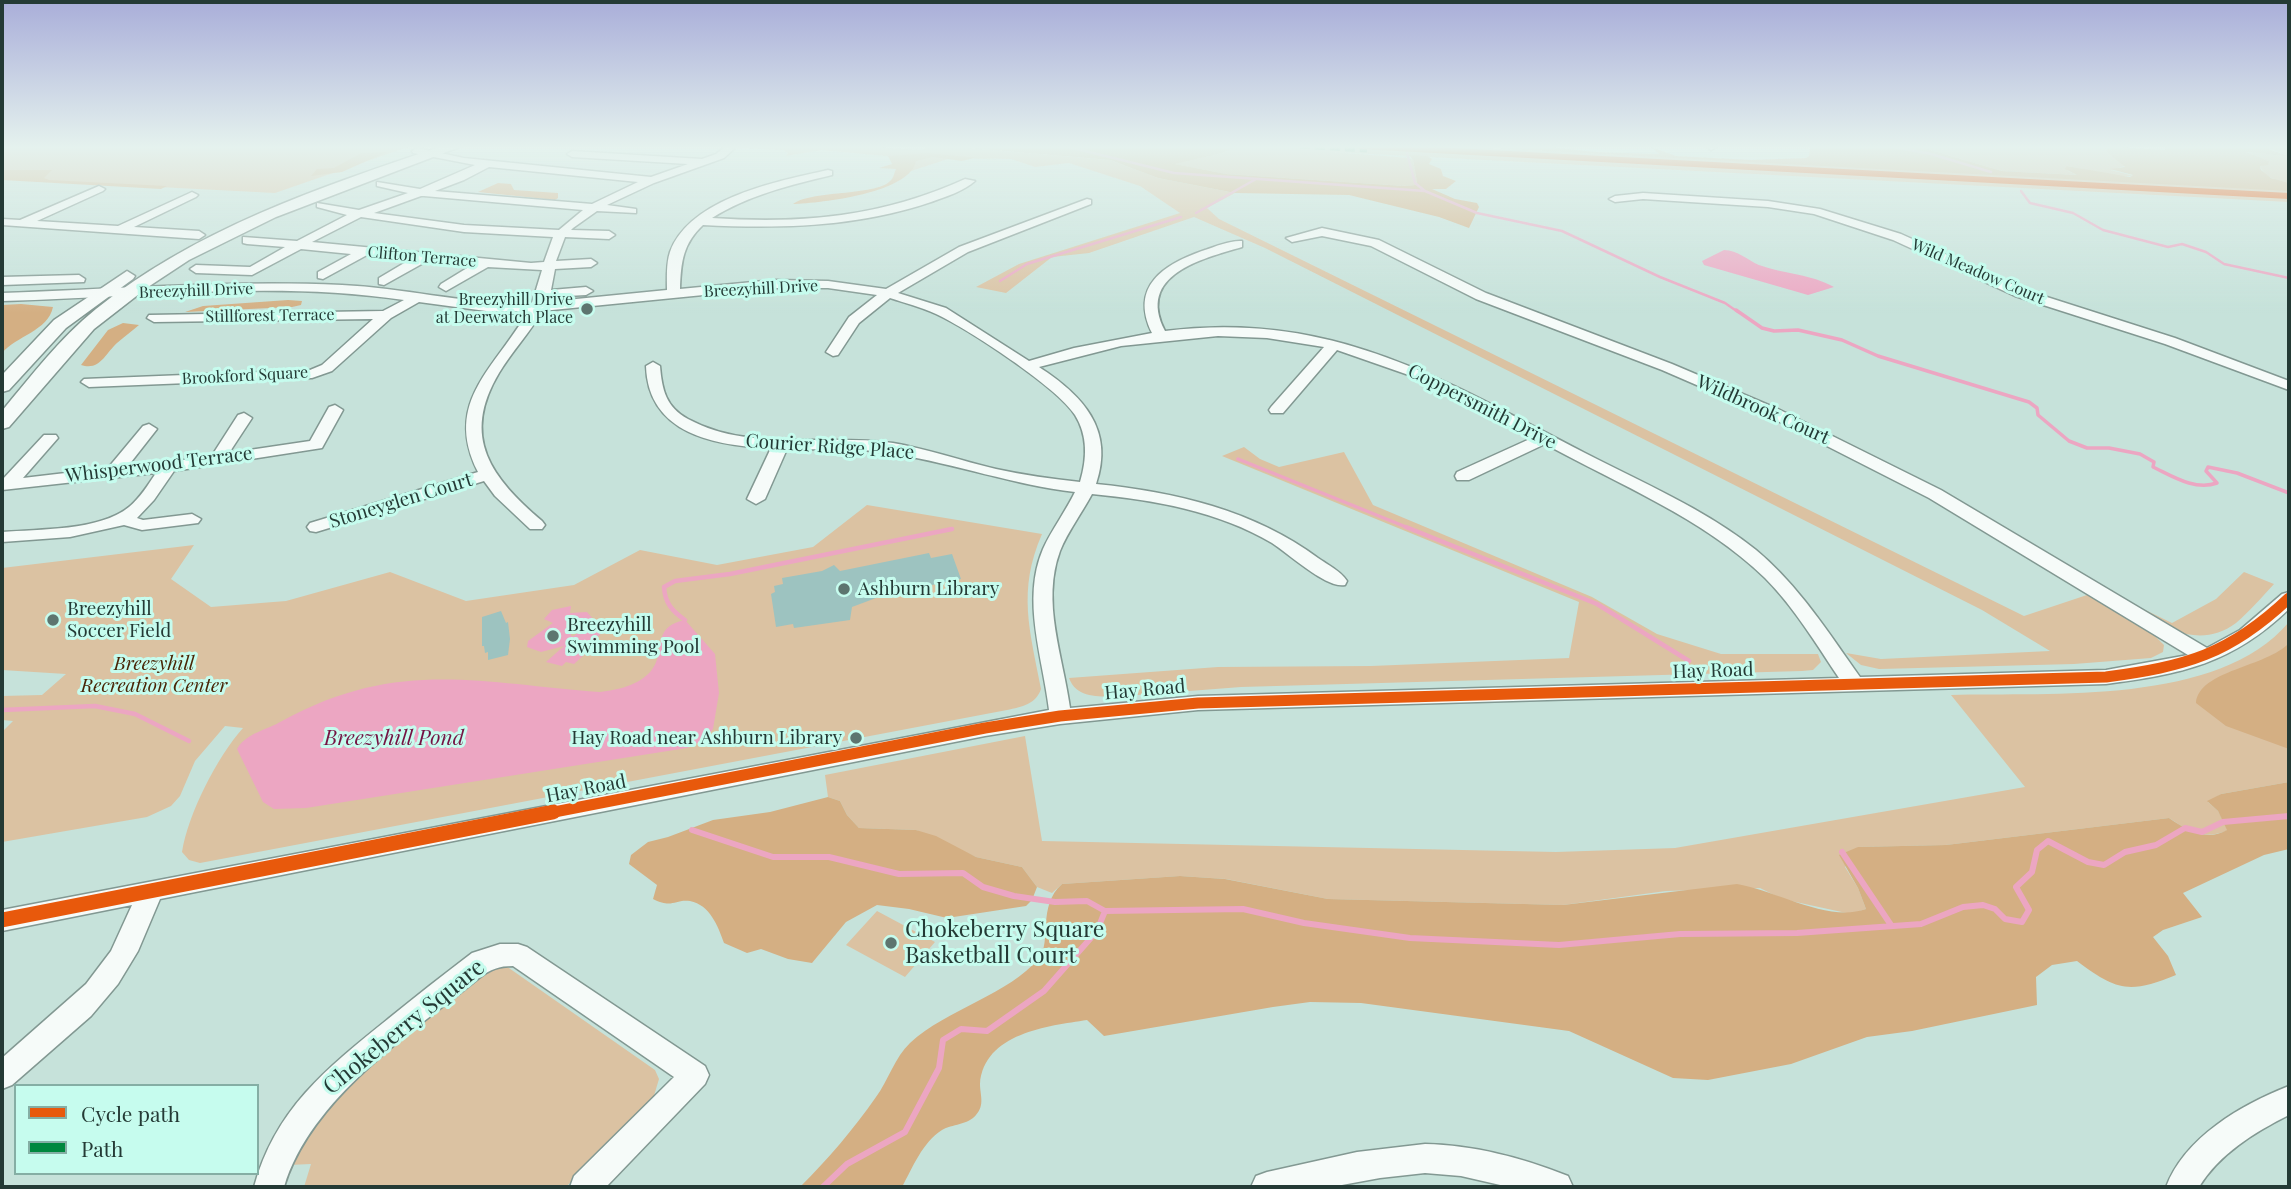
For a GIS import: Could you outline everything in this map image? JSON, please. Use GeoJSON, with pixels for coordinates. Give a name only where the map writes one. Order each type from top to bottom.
{"type":"FeatureCollection","features":[{"type":"Feature","properties":{"kind":"main road"},"geometry":{"type":"LineString","coordinates":[[2,386],[48,336],[98,294],[199,235],[276,201]]}},
{"type":"Feature","properties":{"kind":"main road"},"geometry":{"type":"LineString","coordinates":[[2,423],[70,344],[127,293],[175,262],[250,222],[300,201]]}},
{"type":"Feature","properties":{"kind":"street"},"geometry":{"type":"LineString","coordinates":[[2,232],[70,201]]}},
{"type":"Feature","properties":{"kind":"street"},"geometry":{"type":"LineString","coordinates":[[117,231],[178,201]]}},
{"type":"Feature","properties":{"kind":"street"},"geometry":{"type":"LineString","coordinates":[[196,269],[252,271],[338,222],[395,201]]}},
{"type":"Feature","properties":{"kind":"street"},"geometry":{"type":"LineString","coordinates":[[524,201],[632,211]]}},
{"type":"Feature","properties":{"kind":"street"},"geometry":{"type":"LineString","coordinates":[[536,525],[505,498],[486,475],[477,456],[473,437],[477,400],[491,373],[539,302],[554,243],[583,215],[609,201]]}},
{"type":"Feature","properties":{"kind":"street"},"geometry":{"type":"LineString","coordinates":[[673,295],[678,250],[687,235],[702,221],[735,201]]}},
{"type":"Feature","properties":{"kind":"street"},"geometry":{"type":"LineString","coordinates":[[702,221],[785,225],[848,219],[920,201]]}},
{"type":"Feature","properties":{"kind":"street","name":"Wild Meadow Court"},"geometry":{"type":"LineString","coordinates":[[1733,201],[1816,211],[1897,237],[2020,293],[2170,341],[2289,386]]}},
{"type":"Feature","properties":{"kind":"street"},"geometry":{"type":"LineString","coordinates":[[833,352],[853,321],[890,294],[964,249],[1042,224],[1087,202]]}},
{"type":"Feature","properties":{"kind":"street"},"geometry":{"type":"LineString","coordinates":[[321,205],[359,215],[561,234],[609,235]]}},
{"type":"Feature","properties":{"kind":"street"},"geometry":{"type":"LineString","coordinates":[[2,222],[199,235]]}},
{"type":"Feature","properties":{"kind":"street","name":"Wildbrook Court"},"geometry":{"type":"LineString","coordinates":[[1292,238],[1322,232],[1374,243],[1492,301],[1667,367],[1772,412],[1935,494],[2207,657]]}},
{"type":"Feature","properties":{"kind":"street","name":"Clifton Terrace"},"geometry":{"type":"LineString","coordinates":[[247,240],[485,262],[548,266],[591,263]]}},
{"type":"Feature","properties":{"kind":"street"},"geometry":{"type":"LineString","coordinates":[[1160,335],[1149,306],[1155,285],[1189,261],[1238,244]]}},
{"type":"Feature","properties":{"kind":"street"},"geometry":{"type":"LineString","coordinates":[[323,275],[365,251]]}},
{"type":"Feature","properties":{"kind":"street"},"geometry":{"type":"LineString","coordinates":[[384,281],[424,257]]}},
{"type":"Feature","properties":{"kind":"street"},"geometry":{"type":"LineString","coordinates":[[446,287],[485,262]]}},
{"type":"Feature","properties":{"kind":"street"},"geometry":{"type":"LineString","coordinates":[[2,281],[79,279]]}},
{"type":"Feature","properties":{"kind":"street","name":"Breezyhill Drive"},"geometry":{"type":"LineString","coordinates":[[2,297],[320,288],[369,291],[481,307],[795,285],[845,287],[890,294],[948,314],[1027,366],[1069,398],[1088,426],[1095,457],[1088,488],[1055,542],[1043,582],[1044,614],[1060,716]]}},
{"type":"Feature","properties":{"kind":"street"},"geometry":{"type":"LineString","coordinates":[[539,302],[586,290]]}},
{"type":"Feature","properties":{"kind":"street","name":"Brookford Square"},"geometry":{"type":"LineString","coordinates":[[89,382],[312,374],[327,368],[386,315],[417,298]]}},
{"type":"Feature","properties":{"kind":"street","name":"Stillforest Terrace"},"geometry":{"type":"LineString","coordinates":[[154,318],[386,315]]}},
{"type":"Feature","properties":{"kind":"street","name":"Coppersmith Drive"},"geometry":{"type":"LineString","coordinates":[[1027,366],[1093,346],[1160,335],[1233,332],[1276,335],[1334,345],[1408,368],[1695,518],[1747,553],[1790,595],[1854,684]]}},
{"type":"Feature","properties":{"kind":"street"},"geometry":{"type":"LineString","coordinates":[[1278,410],[1334,345]]}},
{"type":"Feature","properties":{"kind":"street","name":"Courier Ridge Place"},"geometry":{"type":"LineString","coordinates":[[653,366],[654,391],[664,408],[678,420],[699,430],[727,438],[898,449],[1013,478],[1088,488]]}},
{"type":"Feature","properties":{"kind":"street","name":"Whisperwood Terrace"},"geometry":{"type":"LineString","coordinates":[[6,484],[216,461],[316,445],[335,410]]}},
{"type":"Feature","properties":{"kind":"street"},"geometry":{"type":"LineString","coordinates":[[216,461],[244,418]]}},
{"type":"Feature","properties":{"kind":"street"},"geometry":{"type":"LineString","coordinates":[[114,472],[149,429]]}},
{"type":"Feature","properties":{"kind":"street"},"geometry":{"type":"LineString","coordinates":[[6,484],[50,438]]}},
{"type":"Feature","properties":{"kind":"street"},"geometry":{"type":"LineString","coordinates":[[1463,476],[1545,439]]}},
{"type":"Feature","properties":{"kind":"street"},"geometry":{"type":"LineString","coordinates":[[756,499],[782,443]]}},
{"type":"Feature","properties":{"kind":"street"},"geometry":{"type":"LineString","coordinates":[[2,537],[104,526],[123,519],[137,510],[169,466]]}},
{"type":"Feature","properties":{"kind":"street","name":"Stoneyglen Court"},"geometry":{"type":"LineString","coordinates":[[316,527],[486,475]]}},
{"type":"Feature","properties":{"kind":"street"},"geometry":{"type":"LineString","coordinates":[[1088,488],[1161,498],[1223,515],[1286,544],[1338,581]]}},
{"type":"Feature","properties":{"kind":"street"},"geometry":{"type":"LineString","coordinates":[[123,519],[142,525],[191,519]]}},
{"type":"Feature","properties":{"kind":"street","name":"Hay Road"},"geometry":{"type":"LineString","coordinates":[[2,920],[985,728],[1060,716],[1198,703],[2106,677],[2153,671],[2207,657],[2253,633],[2289,598]]}},
{"type":"Feature","properties":{"kind":"street"},"geometry":{"type":"LineString","coordinates":[[2,1076],[69,1018],[102,984],[120,960],[151,891]]}},
{"type":"Feature","properties":{"kind":"street","name":"Chokeberry Square"},"geometry":{"type":"LineString","coordinates":[[269,1187],[289,1138],[301,1118],[332,1081],[481,961],[500,955],[518,956],[695,1075],[585,1187]]}},
{"type":"Feature","properties":{"kind":"street"},"geometry":{"type":"LineString","coordinates":[[2181,1187],[2210,1149],[2249,1118],[2289,1100]]}},
{"type":"Feature","properties":{"kind":"street"},"geometry":{"type":"LineString","coordinates":[[1267,1187],[1382,1163],[1450,1159],[1558,1187]]}},
{"type":"Feature","properties":{"kind":"green space"},"geometry":{"type":"Polygon","coordinates":[[[1163,201],[1219,201],[1207,208],[1219,219],[2024,616],[2090,594],[2154,635],[2164,645],[2163,652],[2151,658],[2074,664],[1879,669],[1861,665],[1846,653],[1881,659],[2050,651],[1982,610],[1265,248],[1194,217],[1089,253],[1052,257],[1006,293],[976,287],[1019,264],[1180,213],[1163,201]]]}},
{"type":"Feature","properties":{"kind":"green space"},"geometry":{"type":"Polygon","coordinates":[[[1244,447],[1260,459],[1279,467],[1344,452],[1373,505],[1592,597],[1657,634],[1721,654],[1818,654],[1821,662],[1813,670],[1802,671],[1241,687],[1112,697],[1086,694],[1076,689],[1069,678],[1218,667],[1371,666],[1569,658],[1579,602],[1222,456],[1244,447]]]}},
{"type":"Feature","properties":{"kind":"green space","name":"Breezyhill Recreation Center"},"geometry":{"type":"Polygon","coordinates":[[[867,505],[1042,534],[1034,555],[1028,593],[1030,629],[1041,689],[1036,698],[1023,706],[1007,710],[200,863],[189,860],[182,852],[190,821],[205,787],[223,754],[243,728],[225,726],[195,761],[180,796],[171,806],[147,817],[2,842],[2,732],[13,721],[2,720],[2,696],[42,695],[66,674],[2,670],[2,568],[194,545],[171,579],[211,607],[286,601],[390,572],[466,601],[574,585],[640,550],[717,565],[813,547],[867,505]]]}},
{"type":"Feature","properties":{"kind":"green space"},"geometry":{"type":"Polygon","coordinates":[[[2244,572],[2274,584],[2236,623],[2219,632],[2202,635],[2184,634],[2167,628],[2104,590],[2172,623],[2216,599],[2244,572]]]}},
{"type":"Feature","properties":{"kind":"green space"},"geometry":{"type":"Polygon","coordinates":[[[2289,622],[2289,782],[2221,794],[2208,802],[2218,811],[2228,830],[2211,835],[2197,833],[2169,818],[1946,845],[1858,847],[1845,867],[1858,888],[1866,909],[1851,914],[1782,899],[1760,888],[1666,891],[1563,905],[1328,899],[1226,879],[1180,876],[1062,884],[1052,893],[1037,887],[1022,867],[976,857],[916,830],[859,828],[847,815],[840,801],[828,797],[825,775],[1025,736],[1042,841],[1556,852],[1675,848],[2025,787],[1951,695],[2084,693],[2177,681],[2220,668],[2258,649],[2289,622]]]}},
{"type":"Feature","properties":{"kind":"green space","name":"Chokeberry Square Basketball Court"},"geometry":{"type":"Polygon","coordinates":[[[877,911],[935,942],[905,977],[846,945],[877,911]]]}},
{"type":"Feature","properties":{"kind":"green space"},"geometry":{"type":"Polygon","coordinates":[[[506,966],[655,1070],[659,1079],[653,1099],[566,1187],[304,1187],[311,1164],[289,1165],[326,1102],[485,969],[506,966]]]}},
{"type":"Feature","properties":{"kind":"shaded area"},"geometry":{"type":"Polygon","coordinates":[[[1376,201],[1469,201],[1477,203],[1479,207],[1469,228],[1439,217],[1376,201]]]}},
{"type":"Feature","properties":{"kind":"shaded area"},"geometry":{"type":"Polygon","coordinates":[[[302,301],[301,305],[292,307],[185,312],[203,306],[302,301]]]}},
{"type":"Feature","properties":{"kind":"shaded area"},"geometry":{"type":"Polygon","coordinates":[[[2,305],[53,307],[45,322],[2,353],[2,305]]]}},
{"type":"Feature","properties":{"kind":"shaded area"},"geometry":{"type":"Polygon","coordinates":[[[123,323],[139,325],[117,343],[98,364],[81,365],[108,330],[123,323]]]}},
{"type":"Feature","properties":{"kind":"shaded area"},"geometry":{"type":"Polygon","coordinates":[[[2289,643],[2289,749],[2226,726],[2196,703],[2200,692],[2209,683],[2266,658],[2289,643]]]}},
{"type":"Feature","properties":{"kind":"shaded area"},"geometry":{"type":"Polygon","coordinates":[[[2289,782],[2289,849],[2264,855],[2183,893],[2202,917],[2163,930],[2153,937],[2168,956],[2176,975],[2146,985],[2135,987],[2114,984],[2077,961],[2052,965],[2036,977],[2037,1005],[1912,1031],[1867,1037],[1791,1064],[1708,1080],[1673,1078],[1569,1031],[1361,1003],[1310,1002],[1104,1036],[1087,1020],[1037,1029],[1005,1043],[993,1053],[984,1067],[979,1111],[969,1121],[946,1128],[935,1135],[919,1156],[902,1187],[800,1187],[858,1121],[910,1043],[942,1020],[1012,982],[1039,958],[1045,943],[1050,903],[1062,884],[1180,876],[1225,879],[1328,899],[1563,905],[1737,884],[1819,909],[1851,912],[1866,909],[1858,888],[1839,855],[1858,847],[1946,845],[2169,818],[2197,833],[2212,835],[2227,830],[2218,811],[2207,801],[2221,794],[2289,782]]]}},
{"type":"Feature","properties":{"kind":"shaded area"},"geometry":{"type":"Polygon","coordinates":[[[828,797],[840,801],[847,815],[859,828],[916,830],[936,836],[976,857],[1022,867],[1037,887],[1032,900],[1026,906],[947,918],[877,905],[846,922],[812,963],[788,959],[761,949],[747,953],[724,943],[716,923],[703,907],[690,901],[669,903],[653,899],[657,885],[629,864],[631,855],[648,842],[713,820],[770,812],[828,797]]]}},
{"type":"Feature","properties":{"kind":"water"},"geometry":{"type":"Polygon","coordinates":[[[1724,250],[1738,253],[1759,265],[1816,279],[1834,287],[1808,295],[1704,265],[1702,261],[1724,250]]]}},
{"type":"Feature","properties":{"kind":"water","name":"Breezyhill Swimming Pool"},"geometry":{"type":"Polygon","coordinates":[[[571,606],[570,613],[587,612],[593,619],[571,629],[571,636],[588,624],[603,627],[600,630],[604,631],[580,653],[585,654],[574,664],[566,662],[562,666],[546,662],[564,646],[541,652],[527,647],[528,641],[553,623],[544,619],[552,610],[571,606]]]}},
{"type":"Feature","properties":{"kind":"water","name":"Breezyhill Pond"},"geometry":{"type":"Polygon","coordinates":[[[685,620],[715,654],[719,693],[713,729],[704,740],[687,748],[306,808],[274,809],[263,802],[237,749],[251,735],[324,701],[363,689],[401,682],[476,681],[600,692],[621,688],[640,680],[651,671],[656,664],[667,628],[685,620]]]}},
{"type":"Feature","properties":{"kind":"building","name":"Ashburn Library"},"geometry":{"type":"Polygon","coordinates":[[[929,553],[931,558],[952,554],[961,579],[884,595],[852,607],[850,620],[794,628],[793,624],[776,627],[771,594],[775,592],[774,586],[783,584],[782,578],[822,571],[834,565],[840,571],[929,553]]]}},
{"type":"Feature","properties":{"kind":"building"},"geometry":{"type":"Polygon","coordinates":[[[501,611],[506,623],[508,622],[508,655],[488,660],[488,652],[485,653],[482,646],[482,617],[501,611]]]}},
{"type":"Feature","properties":{"kind":"waterway"},"geometry":{"type":"LineString","coordinates":[[1196,213],[1216,201]]}},
{"type":"Feature","properties":{"kind":"waterway"},"geometry":{"type":"LineString","coordinates":[[1450,201],[1477,213],[1562,231],[1660,277],[1725,303],[1738,312]]}},
{"type":"Feature","properties":{"kind":"waterway"},"geometry":{"type":"LineString","coordinates":[[2029,201],[2073,213],[2103,230],[2168,247],[2182,244],[2206,252],[2224,264],[2289,278]]}},
{"type":"Feature","properties":{"kind":"waterway"},"geometry":{"type":"LineString","coordinates":[[1000,281],[1027,264],[1181,217]]}},
{"type":"Feature","properties":{"kind":"waterway"},"geometry":{"type":"LineString","coordinates":[[1736,310],[1762,328],[1774,331],[1798,330],[1842,340],[1878,356],[2029,402],[2037,408],[2038,415],[2069,441],[2087,448],[2109,448],[2140,454],[2154,462],[2153,467],[2192,484],[2217,483],[2206,471],[2208,467],[2237,473],[2289,493]]}},
{"type":"Feature","properties":{"kind":"waterway"},"geometry":{"type":"LineString","coordinates":[[1238,459],[1411,529]]}},
{"type":"Feature","properties":{"kind":"waterway"},"geometry":{"type":"LineString","coordinates":[[1406,527],[1597,604],[1689,661]]}},
{"type":"Feature","properties":{"kind":"waterway"},"geometry":{"type":"LineString","coordinates":[[685,620],[673,610],[666,598],[664,587],[675,581],[730,574],[952,529]]}},
{"type":"Feature","properties":{"kind":"waterway"},"geometry":{"type":"LineString","coordinates":[[2,710],[95,706],[135,714],[189,741]]}},
{"type":"Feature","properties":{"kind":"waterway"},"geometry":{"type":"LineString","coordinates":[[1105,911],[1243,909],[1304,923],[1410,938],[1559,945],[1680,934],[1797,933],[1921,924],[1963,907],[1983,905],[1995,909],[2005,919],[2022,922],[2029,910],[2016,887],[2032,872],[2037,850],[2048,841],[2088,862],[2104,865],[2125,852],[2156,845],[2185,828],[2202,832],[2223,822],[2289,816]]}},
{"type":"Feature","properties":{"kind":"waterway"},"geometry":{"type":"LineString","coordinates":[[692,830],[773,857],[829,857],[899,874],[963,873],[983,887],[1014,896],[1055,902],[1087,901],[1105,911]]}},
{"type":"Feature","properties":{"kind":"waterway"},"geometry":{"type":"LineString","coordinates":[[1842,852],[1891,925]]}},
{"type":"Feature","properties":{"kind":"waterway"},"geometry":{"type":"LineString","coordinates":[[823,1187],[847,1164],[905,1132],[939,1068],[943,1040],[961,1029],[987,1031],[1044,991],[1097,931],[1105,911]]}},
{"type":"Feature","properties":{"kind":"cycle path"},"geometry":{"type":"LineString","coordinates":[[2,920],[985,728],[1060,716],[1198,703],[2106,677],[2161,669],[2227,647],[2268,618],[2289,598]]}},
{"type":"Feature","properties":{"kind":"place","name":"Breezyhill Drive at Deerwatch Place"},"geometry":{"type":"Point","coordinates":[587,309]}},
{"type":"Feature","properties":{"kind":"place","name":"Ashburn Library"},"geometry":{"type":"Point","coordinates":[844,589]}},
{"type":"Feature","properties":{"kind":"place","name":"Breezyhill Soccer Field"},"geometry":{"type":"Point","coordinates":[53,620]}},
{"type":"Feature","properties":{"kind":"place","name":"Breezyhill Swimming Pool"},"geometry":{"type":"Point","coordinates":[553,636]}},
{"type":"Feature","properties":{"kind":"place","name":"Hay Road near Ashburn Library"},"geometry":{"type":"Point","coordinates":[856,738]}},
{"type":"Feature","properties":{"kind":"place","name":"Chokeberry Square Basketball Court"},"geometry":{"type":"Point","coordinates":[891,943]}}]}
